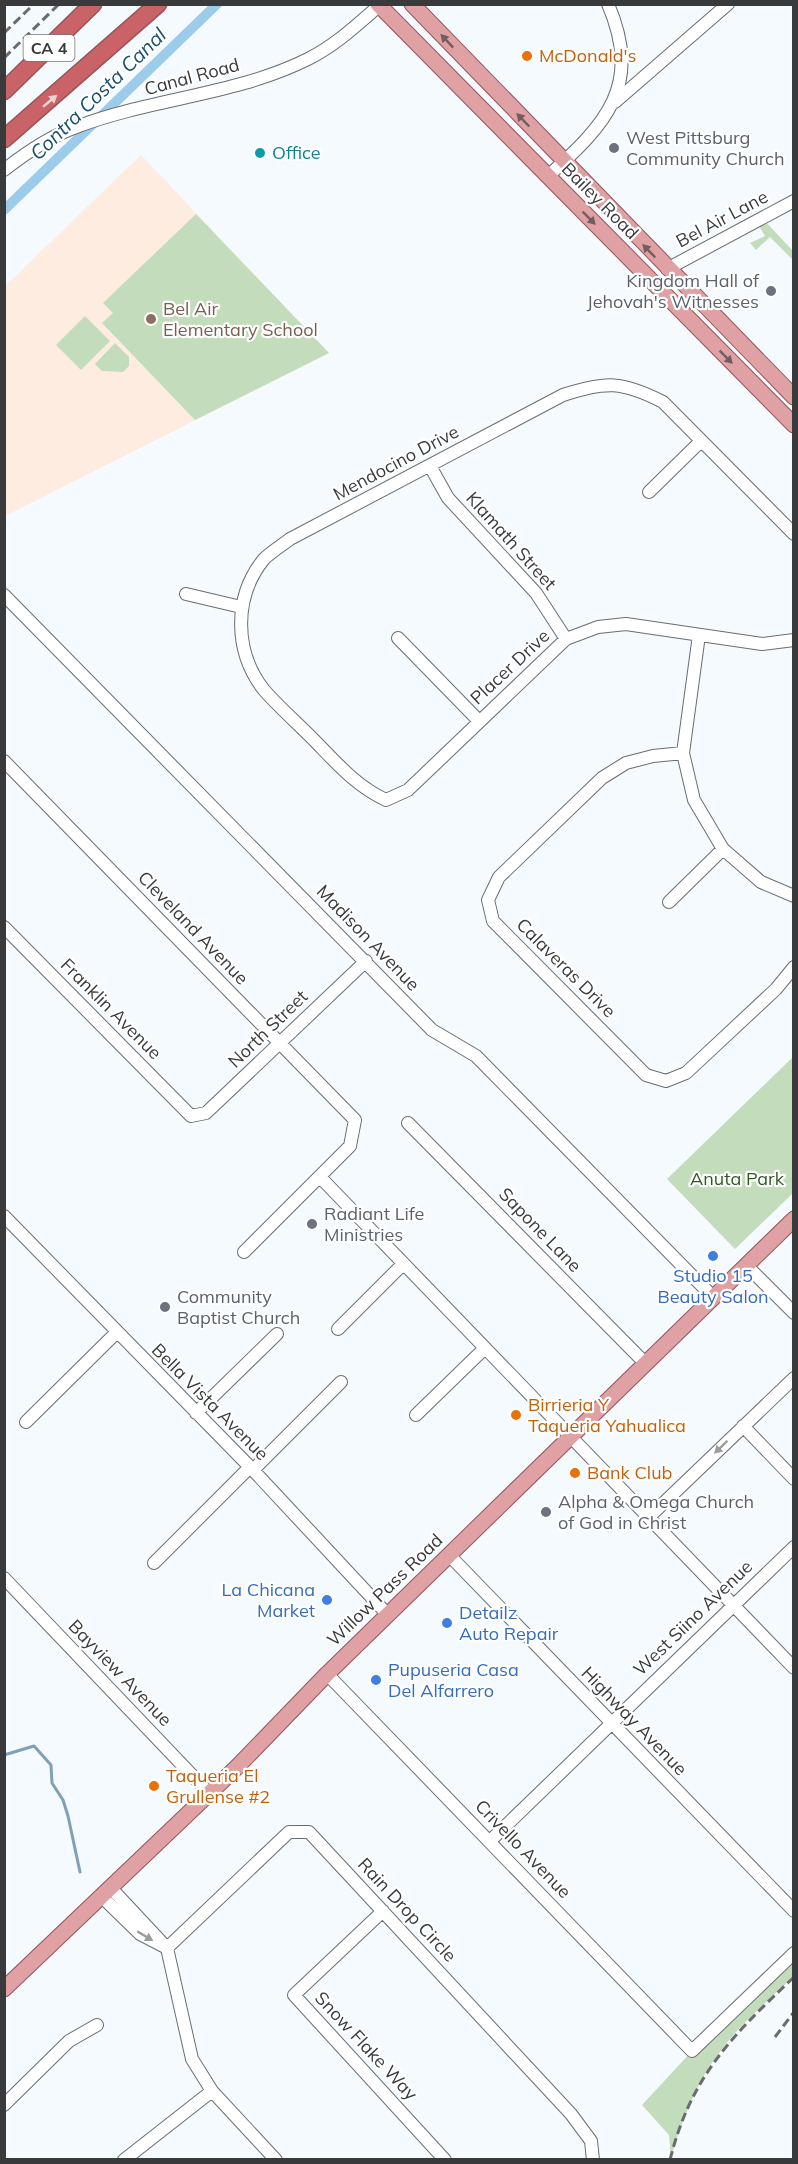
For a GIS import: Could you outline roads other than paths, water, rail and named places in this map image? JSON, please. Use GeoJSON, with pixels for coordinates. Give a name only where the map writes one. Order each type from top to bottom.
{"type":"FeatureCollection","features":[{"type":"Feature","properties":{"kind":"highway","name":"CA 4"},"geometry":{"type":"LineString","coordinates":[[4,91],[93,4]]}},
{"type":"Feature","properties":{"kind":"highway"},"geometry":{"type":"LineString","coordinates":[[4,139],[158,4]]}},
{"type":"Feature","properties":{"kind":"main road","name":"Bailey Road"},"geometry":{"type":"LineString","coordinates":[[412,4],[667,269],[794,397]]}},
{"type":"Feature","properties":{"kind":"main road","name":"Bailey Road"},"geometry":{"type":"LineString","coordinates":[[380,5],[794,425]]}},
{"type":"Feature","properties":{"kind":"main road","name":"Willow Pass Road"},"geometry":{"type":"LineString","coordinates":[[4,1989],[209,1794],[327,1674],[794,1219]]}},
{"type":"Feature","properties":{"kind":"street"},"geometry":{"type":"LineString","coordinates":[[608,4],[619,32],[621,58],[615,102]]}},
{"type":"Feature","properties":{"kind":"street"},"geometry":{"type":"LineString","coordinates":[[548,176],[595,130],[615,102],[728,4]]}},
{"type":"Feature","properties":{"kind":"street","name":"Canal Road"},"geometry":{"type":"LineString","coordinates":[[4,170],[37,147],[79,126],[256,79],[307,59],[329,47],[380,5]]}},
{"type":"Feature","properties":{"kind":"street","name":"Bel Air Lane"},"geometry":{"type":"LineString","coordinates":[[667,269],[794,201]]}},
{"type":"Feature","properties":{"kind":"street","name":"Mendocino Drive"},"geometry":{"type":"LineString","coordinates":[[386,800],[364,790],[264,689],[248,662],[241,637],[242,607],[251,579],[265,558],[290,539],[563,395],[596,384],[642,391],[663,402],[794,534]]}},
{"type":"Feature","properties":{"kind":"street"},"geometry":{"type":"LineString","coordinates":[[649,492],[701,441]]}},
{"type":"Feature","properties":{"kind":"street","name":"Klamath Street"},"geometry":{"type":"LineString","coordinates":[[430,466],[448,498],[536,593],[566,639]]}},
{"type":"Feature","properties":{"kind":"street"},"geometry":{"type":"LineString","coordinates":[[186,594],[242,607]]}},
{"type":"Feature","properties":{"kind":"street","name":"Madison Avenue"},"geometry":{"type":"LineString","coordinates":[[4,595],[432,1030],[476,1056],[713,1298]]}},
{"type":"Feature","properties":{"kind":"street","name":"Placer Drive"},"geometry":{"type":"LineString","coordinates":[[386,800],[408,790],[566,639],[598,627],[627,624],[762,644],[794,640]]}},
{"type":"Feature","properties":{"kind":"street"},"geometry":{"type":"LineString","coordinates":[[699,635],[683,753],[694,800],[723,849],[761,882],[794,896]]}},
{"type":"Feature","properties":{"kind":"street"},"geometry":{"type":"LineString","coordinates":[[398,638],[478,721]]}},
{"type":"Feature","properties":{"kind":"street","name":"Calaveras Drive"},"geometry":{"type":"LineString","coordinates":[[683,753],[653,756],[626,763],[602,778],[499,877],[488,900],[494,921],[646,1074],[666,1081],[686,1072],[776,989],[794,968]]}},
{"type":"Feature","properties":{"kind":"street","name":"Cleveland Avenue"},"geometry":{"type":"LineString","coordinates":[[4,761],[355,1120],[350,1146],[321,1178]]}},
{"type":"Feature","properties":{"kind":"street"},"geometry":{"type":"LineString","coordinates":[[669,902],[723,849]]}},
{"type":"Feature","properties":{"kind":"street","name":"Franklin Avenue"},"geometry":{"type":"LineString","coordinates":[[4,927],[191,1116]]}},
{"type":"Feature","properties":{"kind":"street","name":"North Street"},"geometry":{"type":"LineString","coordinates":[[191,1116],[206,1113],[366,961]]}},
{"type":"Feature","properties":{"kind":"street","name":"Sapone Lane"},"geometry":{"type":"LineString","coordinates":[[408,1123],[645,1363]]}},
{"type":"Feature","properties":{"kind":"street"},"geometry":{"type":"LineString","coordinates":[[244,1252],[321,1178],[794,1668]]}},
{"type":"Feature","properties":{"kind":"street","name":"Bella Vista Avenue"},"geometry":{"type":"LineString","coordinates":[[4,1216],[116,1333],[251,1468],[388,1615]]}},
{"type":"Feature","properties":{"kind":"street"},"geometry":{"type":"LineString","coordinates":[[338,1329],[403,1264]]}},
{"type":"Feature","properties":{"kind":"street"},"geometry":{"type":"LineString","coordinates":[[746,1265],[794,1313]]}},
{"type":"Feature","properties":{"kind":"street"},"geometry":{"type":"LineString","coordinates":[[26,1422],[116,1333]]}},
{"type":"Feature","properties":{"kind":"street"},"geometry":{"type":"LineString","coordinates":[[196,1413],[277,1334]]}},
{"type":"Feature","properties":{"kind":"street"},"geometry":{"type":"LineString","coordinates":[[416,1415],[485,1348]]}},
{"type":"Feature","properties":{"kind":"street"},"geometry":{"type":"LineString","coordinates":[[649,1517],[794,1378]]}},
{"type":"Feature","properties":{"kind":"street"},"geometry":{"type":"LineString","coordinates":[[154,1563],[341,1382]]}},
{"type":"Feature","properties":{"kind":"street"},"geometry":{"type":"LineString","coordinates":[[743,1426],[794,1479]]}},
{"type":"Feature","properties":{"kind":"street","name":"West Siino Avenue"},"geometry":{"type":"LineString","coordinates":[[490,1841],[794,1546]]}},
{"type":"Feature","properties":{"kind":"street","name":"Highway Avenue"},"geometry":{"type":"LineString","coordinates":[[449,1555],[794,1911]]}},
{"type":"Feature","properties":{"kind":"street","name":"Bayview Avenue"},"geometry":{"type":"LineString","coordinates":[[4,1578],[209,1794]]}},
{"type":"Feature","properties":{"kind":"street","name":"Crivello Avenue"},"geometry":{"type":"LineString","coordinates":[[327,1674],[692,2051],[794,1953]]}},
{"type":"Feature","properties":{"kind":"street","name":"Rain Drop Circle"},"geometry":{"type":"LineString","coordinates":[[167,1948],[289,1832],[309,1832],[571,2114],[591,2141],[593,2160]]}},
{"type":"Feature","properties":{"kind":"street"},"geometry":{"type":"LineString","coordinates":[[106,1892],[140,1934],[167,1948],[192,2059],[212,2091],[276,2160]]}},
{"type":"Feature","properties":{"kind":"street","name":"Snow Flake Way"},"geometry":{"type":"LineString","coordinates":[[383,1911],[294,1995],[445,2160]]}},
{"type":"Feature","properties":{"kind":"street"},"geometry":{"type":"LineString","coordinates":[[4,2104],[69,2041],[97,2025]]}},
{"type":"Feature","properties":{"kind":"street"},"geometry":{"type":"LineString","coordinates":[[124,2160],[212,2091]]}},
{"type":"Feature","properties":{"kind":"waterway","name":"Contra Costa Canal"},"geometry":{"type":"LineString","coordinates":[[4,210],[217,4]]}},
{"type":"Feature","properties":{"kind":"waterway"},"geometry":{"type":"LineString","coordinates":[[4,1755],[34,1746],[51,1765],[52,1783],[63,1800],[80,1872]]}},
{"type":"Feature","properties":{"kind":"railway"},"geometry":{"type":"LineString","coordinates":[[4,33],[34,4]]}},
{"type":"Feature","properties":{"kind":"railway"},"geometry":{"type":"LineString","coordinates":[[4,58],[59,4]]}},
{"type":"Feature","properties":{"kind":"railway"},"geometry":{"type":"LineString","coordinates":[[670,2160],[690,2104],[717,2058],[752,2018],[794,1977]]}},
{"type":"Feature","properties":{"kind":"railway"},"geometry":{"type":"LineString","coordinates":[[775,2037],[794,2012]]}},
{"type":"Feature","properties":{"kind":"place","name":"McDonald's"},"geometry":{"type":"Point","coordinates":[527,56]}},
{"type":"Feature","properties":{"kind":"place","name":"West Pittsburg Community Church"},"geometry":{"type":"Point","coordinates":[614,148]}},
{"type":"Feature","properties":{"kind":"place","name":"Office"},"geometry":{"type":"Point","coordinates":[260,153]}},
{"type":"Feature","properties":{"kind":"place","name":"Kingdom Hall of Jehovah's Witnesses"},"geometry":{"type":"Point","coordinates":[771,291]}},
{"type":"Feature","properties":{"kind":"place","name":"Bel Air Elementary School"},"geometry":{"type":"Point","coordinates":[151,319]}},
{"type":"Feature","properties":{"kind":"place","name":"Radiant Life Ministries"},"geometry":{"type":"Point","coordinates":[312,1224]}},
{"type":"Feature","properties":{"kind":"place","name":"Studio 15 Beauty Salon"},"geometry":{"type":"Point","coordinates":[713,1256]}},
{"type":"Feature","properties":{"kind":"place","name":"Community Baptist Church"},"geometry":{"type":"Point","coordinates":[165,1307]}},
{"type":"Feature","properties":{"kind":"place","name":"Birrieria Y Taqueria Yahualica"},"geometry":{"type":"Point","coordinates":[516,1415]}},
{"type":"Feature","properties":{"kind":"place","name":"Bank Club"},"geometry":{"type":"Point","coordinates":[575,1473]}},
{"type":"Feature","properties":{"kind":"place","name":"Alpha & Omega Church of God in Christ"},"geometry":{"type":"Point","coordinates":[546,1512]}},
{"type":"Feature","properties":{"kind":"place","name":"La Chicana Market"},"geometry":{"type":"Point","coordinates":[327,1600]}},
{"type":"Feature","properties":{"kind":"place","name":"Detailz Auto Repair"},"geometry":{"type":"Point","coordinates":[447,1623]}},
{"type":"Feature","properties":{"kind":"place","name":"Pupuseria Casa Del Alfarrero"},"geometry":{"type":"Point","coordinates":[376,1680]}},
{"type":"Feature","properties":{"kind":"place","name":"Taqueria El Grullense #2"},"geometry":{"type":"Point","coordinates":[154,1786]}},
{"type":"Feature","properties":{"kind":"park label","name":"Anuta Park"},"geometry":{"type":"Point","coordinates":[737,1179]}}]}
